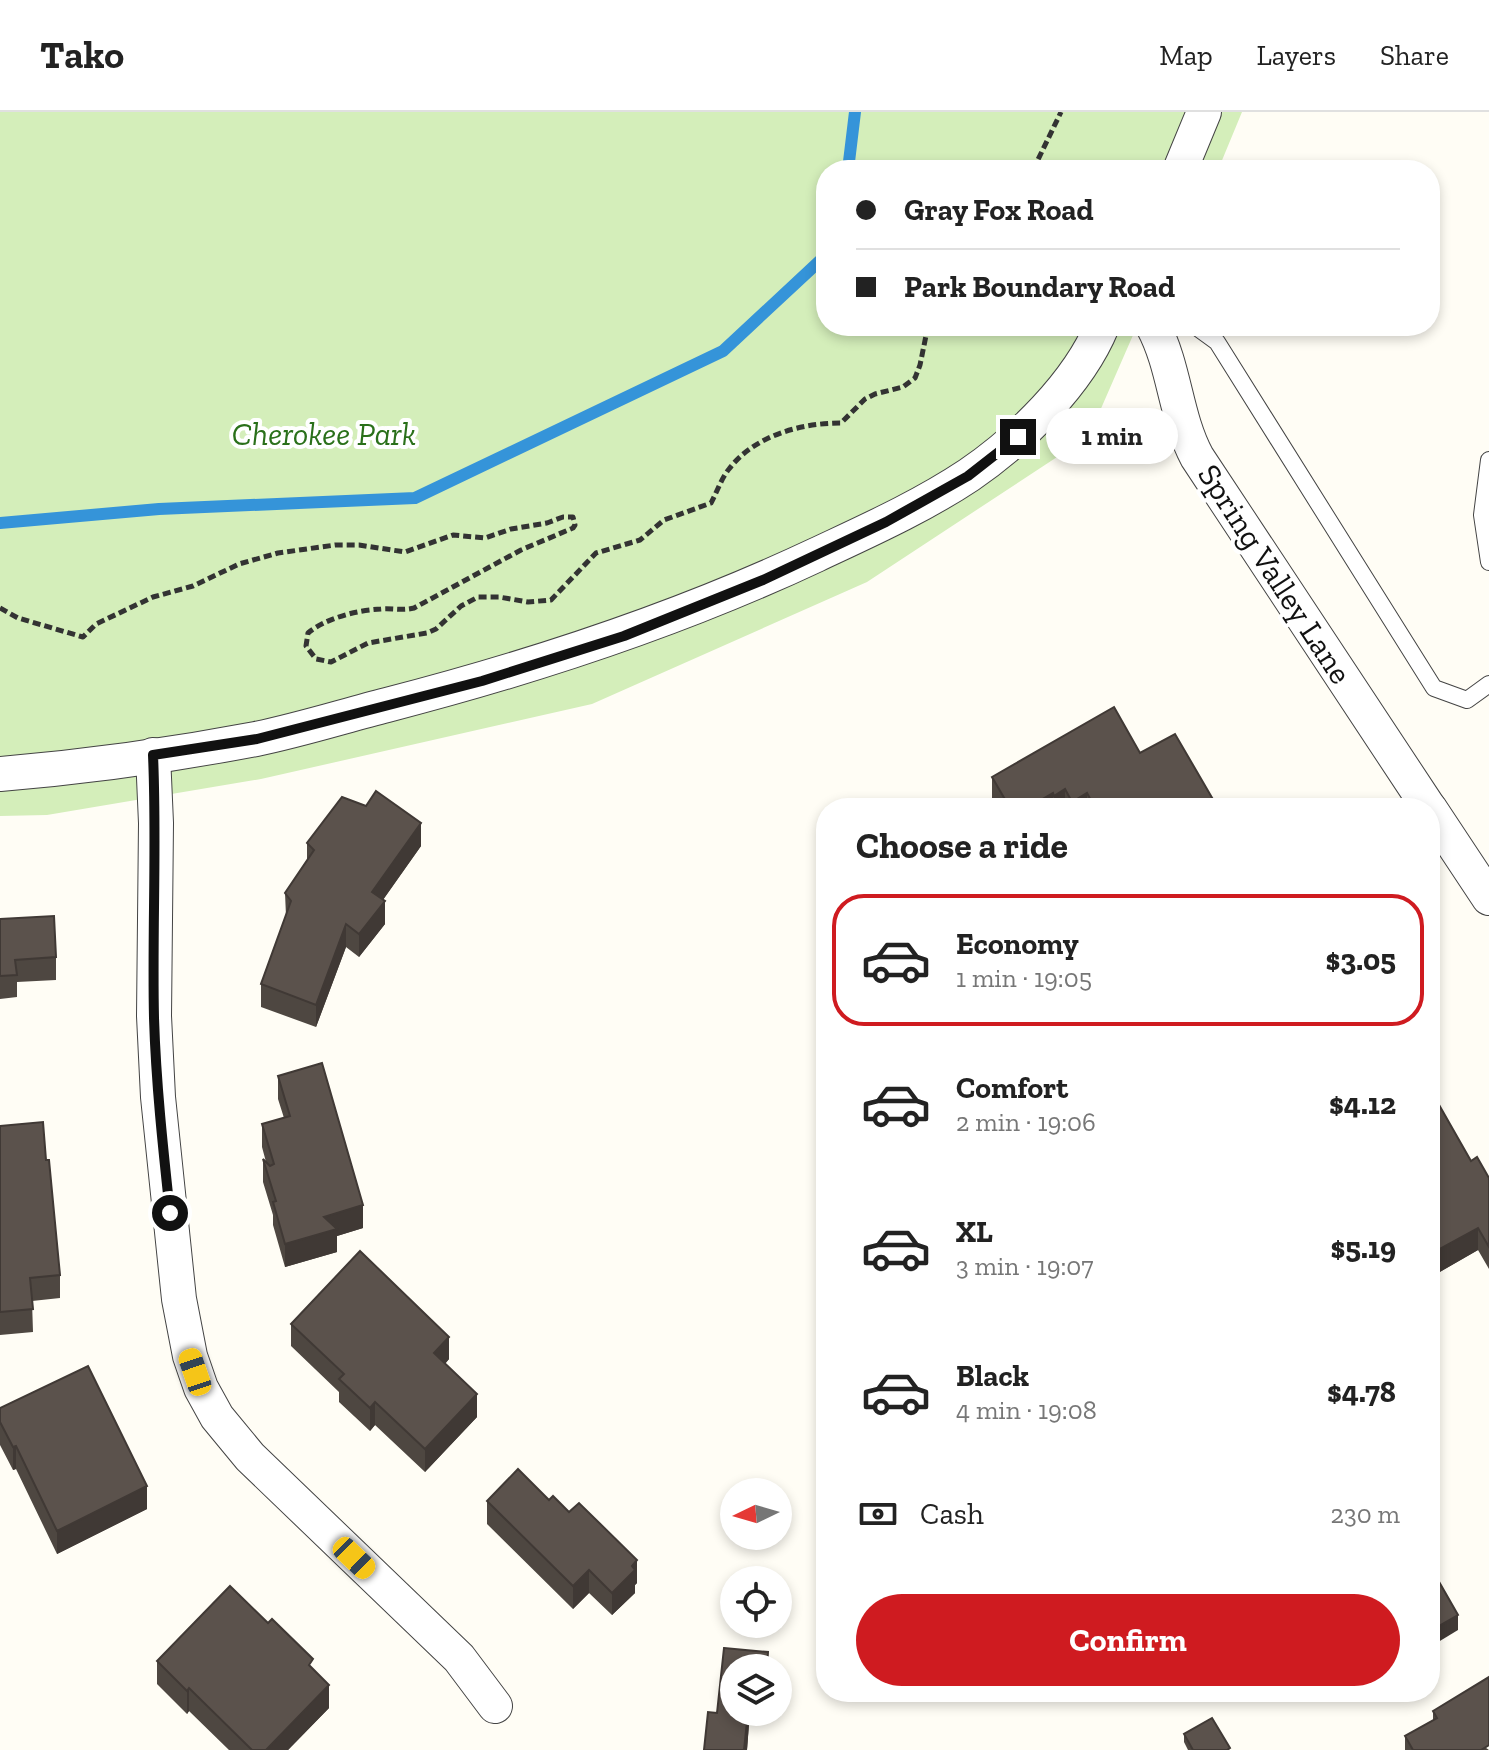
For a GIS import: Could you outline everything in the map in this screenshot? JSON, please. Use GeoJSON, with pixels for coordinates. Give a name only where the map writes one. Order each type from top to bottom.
{"type":"FeatureCollection","features":[{"type":"Feature","properties":{"kind":"street"},"geometry":{"type":"LineString","coordinates":[[1184,160],[1204,112]]}},
{"type":"Feature","properties":{"kind":"street"},"geometry":{"type":"LineString","coordinates":[[0,774],[68,768],[257,739],[482,681],[624,636],[763,580],[886,522],[968,476],[1018,437],[1057,396],[1098,336]]}},
{"type":"Feature","properties":{"kind":"street","name":"Spring Valley Lane"},"geometry":{"type":"LineString","coordinates":[[1158,336],[1188,440],[1197,457],[1423,798]]}},
{"type":"Feature","properties":{"kind":"street"},"geometry":{"type":"LineString","coordinates":[[153,755],[156,823],[154,1016],[158,1097],[179,1299],[190,1356],[201,1388],[217,1417],[250,1457],[459,1658],[495,1706]]}},
{"type":"Feature","properties":{"kind":"street","name":"Spring Valley Lane"},"geometry":{"type":"LineString","coordinates":[[1440,823],[1489,898]]}},
{"type":"Feature","properties":{"kind":"lane"},"geometry":{"type":"LineString","coordinates":[[1209,336],[1217,342],[1434,688],[1467,700],[1489,684]]}},
{"type":"Feature","properties":{"kind":"lane"},"geometry":{"type":"LineString","coordinates":[[1489,460],[1482,515],[1489,562]]}},
{"type":"Feature","properties":{"kind":"path"},"geometry":{"type":"LineString","coordinates":[[1038,160],[1061,112]]}},
{"type":"Feature","properties":{"kind":"path"},"geometry":{"type":"LineString","coordinates":[[0,608],[18,618],[83,637],[96,624],[153,597],[193,586],[239,564],[278,553],[335,545],[405,552],[453,535],[485,538],[511,529],[573,517],[573,528],[521,550],[414,608],[383,608],[339,618],[308,633],[306,646],[316,659],[331,662],[368,643],[414,637],[436,629],[461,606],[478,597],[528,602],[551,600],[596,553],[640,540],[664,520],[711,503],[728,470],[747,450],[766,438],[822,423],[841,423],[865,399],[910,383],[920,365],[926,336]]}},
{"type":"Feature","properties":{"kind":"green space","name":"Cherokee Park"},"geometry":{"type":"Polygon","coordinates":[[[0,112],[1242,112],[1222,160],[816,160],[816,336],[1133,336],[1089,436],[867,582],[592,704],[261,779],[47,815],[0,816],[0,112]]]}},
{"type":"Feature","properties":{"kind":"building"},"geometry":{"type":"Polygon","coordinates":[[[1114,707],[1140,753],[1175,734],[1212,798],[1090,798],[1087,793],[1079,798],[1070,798],[1065,789],[1044,798],[1004,798],[992,777],[1114,707]]]}},
{"type":"Feature","properties":{"kind":"building"},"geometry":{"type":"Polygon","coordinates":[[[376,791],[421,823],[372,892],[385,901],[359,934],[346,924],[316,1005],[261,984],[291,901],[285,893],[314,850],[307,843],[342,797],[366,806],[376,791]]]}},
{"type":"Feature","properties":{"kind":"building"},"geometry":{"type":"Polygon","coordinates":[[[54,916],[56,957],[15,960],[17,975],[0,976],[0,919],[54,916]]]}},
{"type":"Feature","properties":{"kind":"building"},"geometry":{"type":"Polygon","coordinates":[[[322,1063],[363,1205],[324,1217],[337,1229],[285,1244],[263,1159],[270,1166],[274,1164],[262,1124],[290,1116],[278,1076],[322,1063]]]}},
{"type":"Feature","properties":{"kind":"building"},"geometry":{"type":"Polygon","coordinates":[[[1440,1107],[1471,1161],[1477,1157],[1489,1178],[1489,1247],[1478,1228],[1440,1249],[1440,1107]]]}},
{"type":"Feature","properties":{"kind":"building"},"geometry":{"type":"Polygon","coordinates":[[[43,1122],[60,1275],[30,1278],[33,1309],[0,1312],[0,1126],[43,1122]]]}},
{"type":"Feature","properties":{"kind":"building"},"geometry":{"type":"Polygon","coordinates":[[[360,1251],[449,1337],[434,1353],[477,1394],[425,1449],[375,1402],[370,1408],[339,1379],[344,1374],[291,1324],[360,1251]]]}},
{"type":"Feature","properties":{"kind":"building"},"geometry":{"type":"Polygon","coordinates":[[[88,1366],[147,1486],[57,1531],[16,1446],[13,1447],[0,1422],[0,1408],[88,1366]]]}},
{"type":"Feature","properties":{"kind":"building"},"geometry":{"type":"Polygon","coordinates":[[[518,1469],[549,1500],[553,1496],[569,1512],[579,1503],[637,1560],[632,1566],[635,1570],[612,1593],[589,1570],[573,1586],[487,1501],[518,1469]]]}},
{"type":"Feature","properties":{"kind":"building"},"geometry":{"type":"Polygon","coordinates":[[[1440,1584],[1458,1615],[1440,1625],[1440,1584]]]}},
{"type":"Feature","properties":{"kind":"building"},"geometry":{"type":"Polygon","coordinates":[[[230,1586],[268,1623],[272,1619],[313,1659],[309,1665],[329,1685],[266,1750],[252,1750],[157,1661],[230,1586]]]}},
{"type":"Feature","properties":{"kind":"building"},"geometry":{"type":"Polygon","coordinates":[[[724,1648],[768,1652],[768,1654],[723,1654],[724,1648]]]}},
{"type":"Feature","properties":{"kind":"building"},"geometry":{"type":"Polygon","coordinates":[[[1489,1677],[1489,1745],[1481,1750],[1413,1750],[1405,1736],[1437,1718],[1433,1711],[1489,1677]]]}},
{"type":"Feature","properties":{"kind":"building"},"geometry":{"type":"Polygon","coordinates":[[[720,1685],[720,1726],[747,1726],[744,1750],[704,1750],[708,1712],[717,1713],[720,1685]]]}},
{"type":"Feature","properties":{"kind":"building"},"geometry":{"type":"Polygon","coordinates":[[[1212,1718],[1230,1748],[1193,1750],[1184,1734],[1212,1718]]]}},
{"type":"Feature","properties":{"kind":"waterway"},"geometry":{"type":"LineString","coordinates":[[849,160],[855,112]]}},
{"type":"Feature","properties":{"kind":"waterway"},"geometry":{"type":"LineString","coordinates":[[0,523],[159,509],[415,498],[723,351],[816,264]]}},
{"type":"Feature","properties":{"kind":"route"},"geometry":{"type":"LineString","coordinates":[[170,1213],[158,1097],[154,1016],[156,823],[153,755],[257,739],[482,681],[624,636],[763,580],[886,522],[968,476],[1018,437]]}}]}
